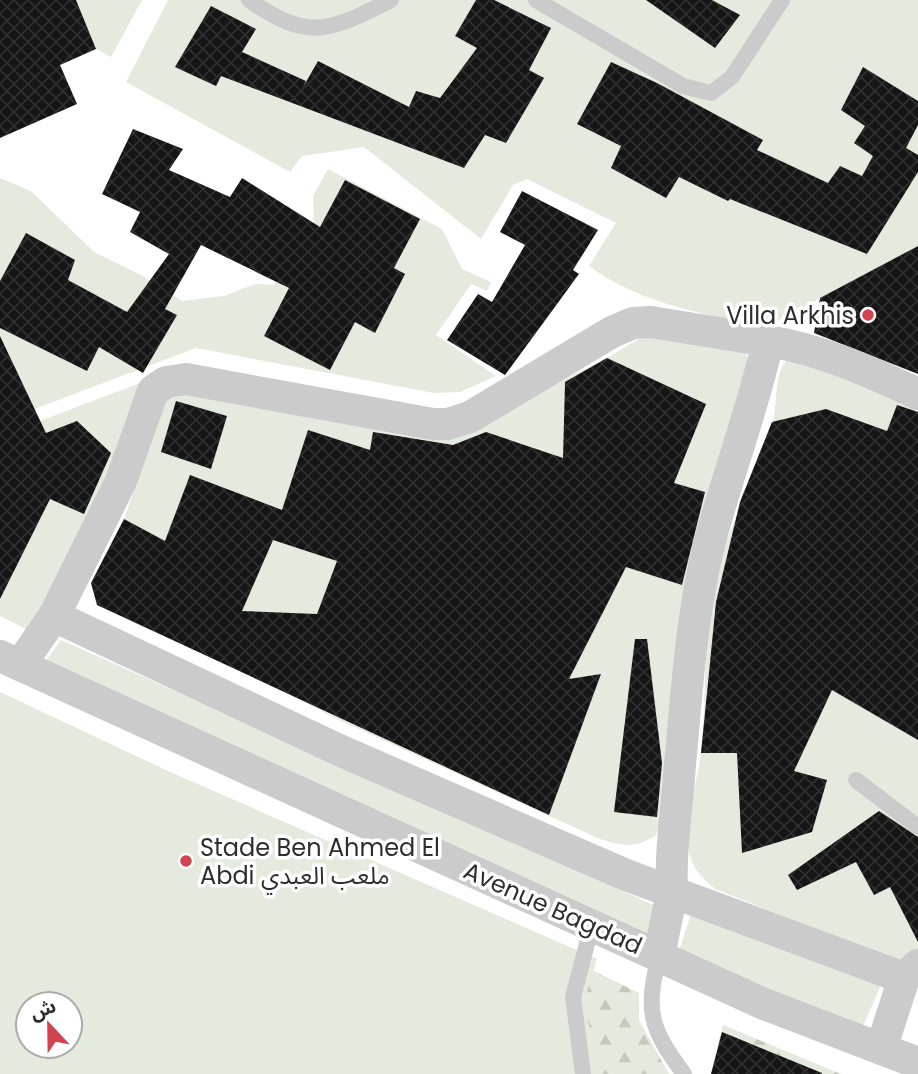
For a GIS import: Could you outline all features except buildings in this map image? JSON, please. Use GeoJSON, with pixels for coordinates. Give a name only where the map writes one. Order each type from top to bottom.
{"type":"FeatureCollection","features":[{"type":"Feature","properties":{"kind":"street"},"geometry":{"type":"LineString","coordinates":[[10,661],[54,616],[121,481],[153,391],[166,382],[186,379],[433,424],[448,424],[470,418],[612,332],[633,323],[651,322],[819,352],[854,364],[918,394]]}},
{"type":"Feature","properties":{"kind":"street"},"geometry":{"type":"LineString","coordinates":[[659,956],[672,892],[673,838],[693,620],[732,462],[761,379],[768,341]]}},
{"type":"Feature","properties":{"kind":"street"},"geometry":{"type":"LineString","coordinates":[[54,616],[339,750],[626,875],[911,971],[881,1049]]}},
{"type":"Feature","properties":{"kind":"street","name":"Avenue Bagdad"},"geometry":{"type":"LineString","coordinates":[[10,661],[764,1004],[918,1063]]}},
{"type":"Feature","properties":{"kind":"lane"},"geometry":{"type":"LineString","coordinates":[[249,0],[295,27],[313,29],[353,20],[391,0]]}},
{"type":"Feature","properties":{"kind":"lane"},"geometry":{"type":"LineString","coordinates":[[536,0],[683,86],[711,93],[720,89],[732,77],[782,0]]}},
{"type":"Feature","properties":{"kind":"lane"},"geometry":{"type":"LineString","coordinates":[[856,780],[918,827]]}},
{"type":"Feature","properties":{"kind":"lane"},"geometry":{"type":"LineString","coordinates":[[583,1074],[573,997],[592,925]]}},
{"type":"Feature","properties":{"kind":"lane"},"geometry":{"type":"LineString","coordinates":[[659,956],[652,983],[650,1016],[684,1074]]}},
{"type":"Feature","properties":{"kind":"green space"},"geometry":{"type":"Polygon","coordinates":[[[76,0],[142,0],[111,57],[96,49],[76,0]]]}},
{"type":"Feature","properties":{"kind":"green space"},"geometry":{"type":"Polygon","coordinates":[[[168,0],[918,0],[918,246],[764,328],[673,306],[629,290],[589,266],[616,223],[527,179],[513,185],[481,239],[364,147],[302,156],[290,172],[126,82],[168,0]]]}},
{"type":"Feature","properties":{"kind":"green space"},"geometry":{"type":"Polygon","coordinates":[[[328,169],[442,229],[462,269],[491,282],[487,291],[471,284],[436,335],[496,376],[460,392],[434,393],[196,348],[0,422],[24,388],[0,336],[0,178],[31,191],[94,252],[143,276],[182,301],[224,296],[255,284],[274,285],[314,223],[313,196],[328,169]]]}},
{"type":"Feature","properties":{"kind":"green space"},"geometry":{"type":"Polygon","coordinates":[[[647,334],[745,350],[749,363],[661,817],[656,835],[642,843],[629,845],[600,839],[339,720],[236,667],[97,605],[91,583],[124,519],[166,401],[175,394],[185,391],[447,437],[607,358],[647,334]]]}},
{"type":"Feature","properties":{"kind":"green space"},"geometry":{"type":"Polygon","coordinates":[[[790,357],[803,357],[918,411],[918,952],[904,964],[715,889],[703,878],[690,856],[688,830],[701,751],[709,613],[717,571],[773,422],[778,378],[790,357]]]}},
{"type":"Feature","properties":{"kind":"green space"},"geometry":{"type":"Polygon","coordinates":[[[151,379],[116,474],[44,608],[26,629],[0,616],[0,436],[151,379]]]}},
{"type":"Feature","properties":{"kind":"green space"},"geometry":{"type":"Polygon","coordinates":[[[61,640],[656,906],[648,939],[43,665],[61,640]]]}},
{"type":"Feature","properties":{"kind":"green space","name":"Stade Ben Ahmed El Abdi ملعب العبدي"},"geometry":{"type":"Polygon","coordinates":[[[0,692],[168,771],[597,959],[584,1002],[599,1074],[0,1074],[0,692]]]}},
{"type":"Feature","properties":{"kind":"green space"},"geometry":{"type":"Polygon","coordinates":[[[694,905],[885,976],[860,1033],[677,957],[694,905]]]}},
{"type":"Feature","properties":{"kind":"green space"},"geometry":{"type":"Polygon","coordinates":[[[592,970],[639,993],[639,1020],[669,1074],[599,1074],[583,1002],[592,970]]]}},
{"type":"Feature","properties":{"kind":"green space"},"geometry":{"type":"Polygon","coordinates":[[[723,1025],[841,1074],[711,1074],[723,1025]]]}},
{"type":"Feature","properties":{"kind":"place","name":"Villa Arkhis"},"geometry":{"type":"Point","coordinates":[868,315]}},
{"type":"Feature","properties":{"kind":"place","name":"Stade Ben Ahmed El Abdi ملعب العبدي"},"geometry":{"type":"Point","coordinates":[186,861]}}]}
